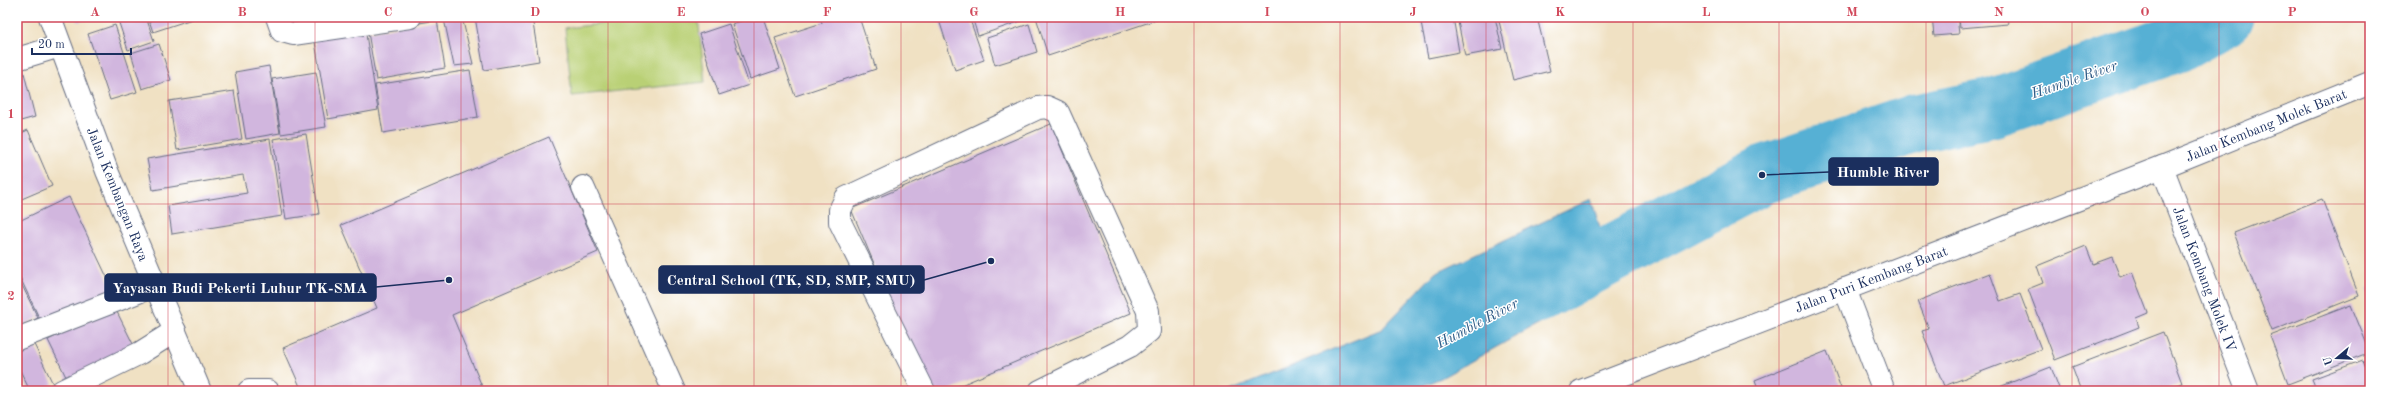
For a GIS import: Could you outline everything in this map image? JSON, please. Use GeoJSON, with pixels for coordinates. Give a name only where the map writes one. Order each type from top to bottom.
{"type":"FeatureCollection","features":[{"type":"Feature","properties":{"kind":"street","name":"Jalan Kembangan Raya"},"geometry":{"type":"LineString","coordinates":[[50,17],[107,170],[200,391]]}},
{"type":"Feature","properties":{"kind":"street"},"geometry":{"type":"LineString","coordinates":[[277,17],[282,31],[293,34],[410,17]]}},
{"type":"Feature","properties":{"kind":"street"},"geometry":{"type":"LineString","coordinates":[[17,59],[60,46]]}},
{"type":"Feature","properties":{"kind":"street","name":"Jalan Kembang Molek Barat"},"geometry":{"type":"LineString","coordinates":[[2162,166],[2370,83]]}},
{"type":"Feature","properties":{"kind":"street"},"geometry":{"type":"LineString","coordinates":[[924,391],[840,222],[840,210],[846,198],[1038,108],[1047,107],[1058,112],[1148,311],[1149,331],[1130,346],[1040,391]]}},
{"type":"Feature","properties":{"kind":"street","name":"Jalan Puri Kembang Barat"},"geometry":{"type":"LineString","coordinates":[[1581,391],[1627,383],[1845,289],[2162,166]]}},
{"type":"Feature","properties":{"kind":"street","name":"Jalan Kembang Molek IV"},"geometry":{"type":"LineString","coordinates":[[2162,166],[2248,391]]}},
{"type":"Feature","properties":{"kind":"street"},"geometry":{"type":"LineString","coordinates":[[583,187],[674,391]]}},
{"type":"Feature","properties":{"kind":"street"},"geometry":{"type":"LineString","coordinates":[[17,339],[156,285]]}},
{"type":"Feature","properties":{"kind":"street"},"geometry":{"type":"LineString","coordinates":[[1845,289],[1884,391]]}},
{"type":"Feature","properties":{"kind":"street"},"geometry":{"type":"LineString","coordinates":[[62,391],[140,353],[175,331]]}},
{"type":"Feature","properties":{"kind":"street"},"geometry":{"type":"LineString","coordinates":[[249,391],[268,391]]}},
{"type":"Feature","properties":{"kind":"green space"},"geometry":{"type":"Polygon","coordinates":[[[666,17],[698,17],[705,82],[572,96],[565,28],[666,17]]]}},
{"type":"Feature","properties":{"kind":"water"},"geometry":{"type":"Polygon","coordinates":[[[1591,199],[1617,280],[1441,378],[1410,391],[1230,391],[1382,329],[1435,273],[1591,199]]]}},
{"type":"Feature","properties":{"kind":"building"},"geometry":{"type":"Polygon","coordinates":[[[76,17],[93,17],[78,22],[76,17]]]}},
{"type":"Feature","properties":{"kind":"building"},"geometry":{"type":"Polygon","coordinates":[[[129,17],[146,17],[154,41],[128,50],[118,20],[129,17]]]}},
{"type":"Feature","properties":{"kind":"building"},"geometry":{"type":"Polygon","coordinates":[[[148,17],[198,17],[153,32],[148,17]]]}},
{"type":"Feature","properties":{"kind":"building"},"geometry":{"type":"Polygon","coordinates":[[[287,17],[300,17],[300,18],[288,20],[287,17]]]}},
{"type":"Feature","properties":{"kind":"building"},"geometry":{"type":"Polygon","coordinates":[[[462,17],[473,64],[454,66],[444,19],[462,17]]]}},
{"type":"Feature","properties":{"kind":"building"},"geometry":{"type":"Polygon","coordinates":[[[475,17],[532,17],[539,61],[484,70],[475,17]]]}},
{"type":"Feature","properties":{"kind":"building"},"geometry":{"type":"Polygon","coordinates":[[[753,17],[763,17],[780,69],[750,79],[732,24],[753,17]]]}},
{"type":"Feature","properties":{"kind":"building"},"geometry":{"type":"Polygon","coordinates":[[[820,17],[859,17],[876,69],[795,96],[775,38],[822,23],[820,17]]]}},
{"type":"Feature","properties":{"kind":"building"},"geometry":{"type":"Polygon","coordinates":[[[949,17],[969,17],[984,60],[955,70],[939,20],[949,17]]]}},
{"type":"Feature","properties":{"kind":"building"},"geometry":{"type":"Polygon","coordinates":[[[972,17],[1020,17],[1021,21],[978,36],[972,17]]]}},
{"type":"Feature","properties":{"kind":"building"},"geometry":{"type":"Polygon","coordinates":[[[1036,17],[1165,17],[1048,56],[1036,17]]]}},
{"type":"Feature","properties":{"kind":"building"},"geometry":{"type":"Polygon","coordinates":[[[1420,17],[1453,17],[1459,52],[1428,58],[1420,17]]]}},
{"type":"Feature","properties":{"kind":"building"},"geometry":{"type":"Polygon","coordinates":[[[1457,17],[1495,17],[1502,49],[1465,56],[1457,17]]]}},
{"type":"Feature","properties":{"kind":"building"},"geometry":{"type":"Polygon","coordinates":[[[1498,17],[1537,17],[1550,71],[1513,80],[1498,17]]]}},
{"type":"Feature","properties":{"kind":"building"},"geometry":{"type":"Polygon","coordinates":[[[1932,17],[1957,17],[1959,34],[1934,36],[1932,17]]]}},
{"type":"Feature","properties":{"kind":"building"},"geometry":{"type":"Polygon","coordinates":[[[1959,17],[2007,17],[2008,24],[1960,28],[1959,17]]]}},
{"type":"Feature","properties":{"kind":"building"},"geometry":{"type":"Polygon","coordinates":[[[437,20],[445,68],[376,80],[368,32],[437,20]]]}},
{"type":"Feature","properties":{"kind":"building"},"geometry":{"type":"Polygon","coordinates":[[[729,24],[749,85],[719,95],[699,34],[729,24]]]}},
{"type":"Feature","properties":{"kind":"building"},"geometry":{"type":"Polygon","coordinates":[[[1029,24],[1037,52],[995,65],[987,38],[1029,24]]]}},
{"type":"Feature","properties":{"kind":"building"},"geometry":{"type":"Polygon","coordinates":[[[115,25],[137,92],[110,100],[88,34],[115,25]]]}},
{"type":"Feature","properties":{"kind":"building"},"geometry":{"type":"Polygon","coordinates":[[[365,28],[378,110],[328,119],[314,36],[365,28]]]}},
{"type":"Feature","properties":{"kind":"building"},"geometry":{"type":"Polygon","coordinates":[[[159,44],[171,80],[142,89],[131,53],[159,44]]]}},
{"type":"Feature","properties":{"kind":"building"},"geometry":{"type":"Polygon","coordinates":[[[22,65],[35,117],[17,122],[17,66],[22,65]]]}},
{"type":"Feature","properties":{"kind":"building"},"geometry":{"type":"Polygon","coordinates":[[[269,66],[280,133],[246,139],[235,72],[269,66]]]}},
{"type":"Feature","properties":{"kind":"building"},"geometry":{"type":"Polygon","coordinates":[[[470,70],[478,117],[383,133],[375,85],[470,70]]]}},
{"type":"Feature","properties":{"kind":"building"},"geometry":{"type":"Polygon","coordinates":[[[316,72],[326,127],[281,134],[272,79],[316,72]]]}},
{"type":"Feature","properties":{"kind":"building"},"geometry":{"type":"Polygon","coordinates":[[[234,91],[242,139],[177,150],[169,101],[234,91]]]}},
{"type":"Feature","properties":{"kind":"building"},"geometry":{"type":"Polygon","coordinates":[[[1051,124],[1131,313],[947,391],[928,391],[851,209],[1051,124]]]}},
{"type":"Feature","properties":{"kind":"building"},"geometry":{"type":"Polygon","coordinates":[[[28,130],[52,186],[17,201],[17,135],[28,130]]]}},
{"type":"Feature","properties":{"kind":"building"},"geometry":{"type":"Polygon","coordinates":[[[306,134],[319,214],[286,219],[273,139],[306,134]]]}},
{"type":"Feature","properties":{"kind":"building"},"geometry":{"type":"Polygon","coordinates":[[[549,137],[598,252],[452,315],[484,391],[302,391],[283,348],[377,308],[341,225],[549,137]]]}},
{"type":"Feature","properties":{"kind":"building"},"geometry":{"type":"Polygon","coordinates":[[[270,139],[282,216],[172,234],[168,206],[247,193],[243,175],[153,190],[147,159],[270,139]]]}},
{"type":"Feature","properties":{"kind":"building"},"geometry":{"type":"Polygon","coordinates":[[[69,197],[114,292],[43,326],[17,271],[17,222],[69,197]]]}},
{"type":"Feature","properties":{"kind":"building"},"geometry":{"type":"Polygon","coordinates":[[[2322,199],[2359,296],[2272,331],[2234,233],[2322,199]]]}},
{"type":"Feature","properties":{"kind":"building"},"geometry":{"type":"Polygon","coordinates":[[[2086,246],[2093,264],[2112,257],[2120,277],[2132,272],[2148,313],[2136,318],[2139,327],[2055,360],[2028,289],[2043,283],[2037,266],[2086,246]]]}},
{"type":"Feature","properties":{"kind":"building"},"geometry":{"type":"Polygon","coordinates":[[[1990,273],[2000,301],[2020,294],[2041,349],[1944,386],[1922,331],[1929,329],[1918,301],[1990,273]]]}},
{"type":"Feature","properties":{"kind":"building"},"geometry":{"type":"Polygon","coordinates":[[[17,275],[38,318],[17,328],[17,275]]]}},
{"type":"Feature","properties":{"kind":"building"},"geometry":{"type":"Polygon","coordinates":[[[2370,287],[2370,297],[2367,289],[2370,287]]]}},
{"type":"Feature","properties":{"kind":"building"},"geometry":{"type":"Polygon","coordinates":[[[2351,305],[2370,352],[2288,384],[2270,336],[2351,305]]]}},
{"type":"Feature","properties":{"kind":"building"},"geometry":{"type":"Polygon","coordinates":[[[115,308],[135,348],[68,381],[48,340],[115,308]]]}},
{"type":"Feature","properties":{"kind":"building"},"geometry":{"type":"Polygon","coordinates":[[[2163,332],[2182,383],[2161,391],[2081,391],[2072,367],[2163,332]]]}},
{"type":"Feature","properties":{"kind":"building"},"geometry":{"type":"Polygon","coordinates":[[[32,340],[53,384],[39,391],[30,391],[17,364],[17,348],[32,340]]]}},
{"type":"Feature","properties":{"kind":"building"},"geometry":{"type":"Polygon","coordinates":[[[1827,351],[1842,391],[1759,391],[1755,380],[1827,351]]]}},
{"type":"Feature","properties":{"kind":"building"},"geometry":{"type":"Polygon","coordinates":[[[2363,360],[2370,378],[2370,391],[2317,391],[2312,379],[2363,360]]]}},
{"type":"Feature","properties":{"kind":"building"},"geometry":{"type":"Polygon","coordinates":[[[2051,367],[2060,391],[1989,391],[2051,367]]]}},
{"type":"Feature","properties":{"kind":"waterway","name":"Humble River"},"geometry":{"type":"LineString","coordinates":[[1536,294],[1762,175],[1917,123],[1992,108],[2180,42],[2224,17]]}},
{"type":"Feature","properties":{"kind":"place","name":"Humble River"},"geometry":{"type":"Point","coordinates":[1762,175]}},
{"type":"Feature","properties":{"kind":"place","name":"Central School (TK, SD, SMP, SMU)"},"geometry":{"type":"Point","coordinates":[991,261]}},
{"type":"Feature","properties":{"kind":"place","name":"Yayasan Budi Pekerti Luhur TK-SMA"},"geometry":{"type":"Point","coordinates":[449,280]}}]}
